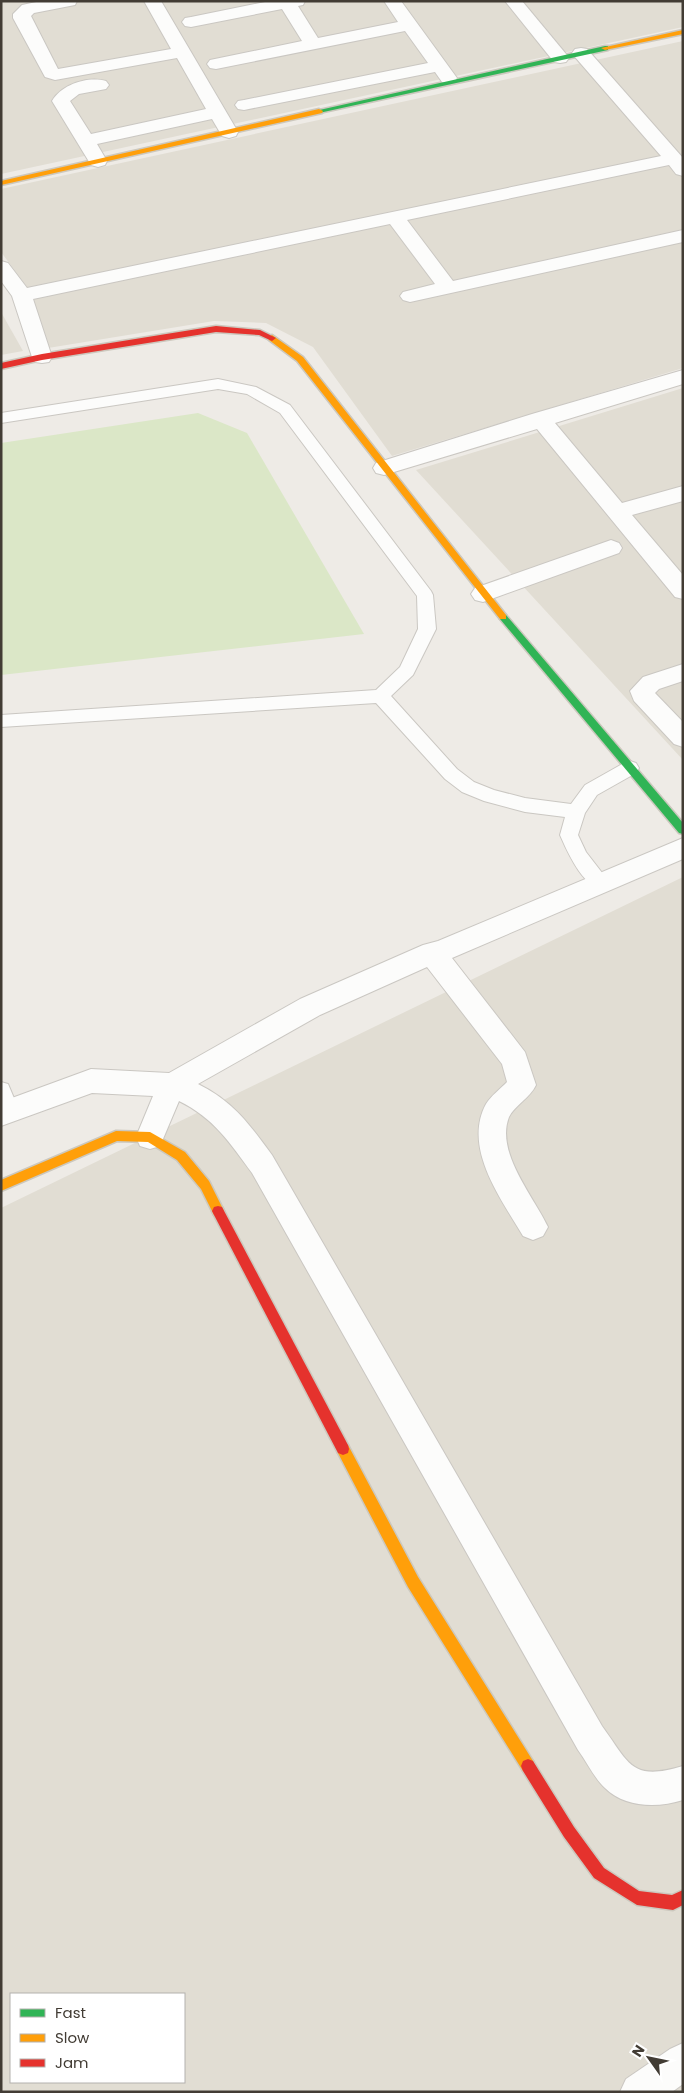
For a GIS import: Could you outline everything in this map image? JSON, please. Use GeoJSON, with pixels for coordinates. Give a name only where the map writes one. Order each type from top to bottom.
{"type":"FeatureCollection","features":[{"type":"Feature","properties":{"kind":"street"},"geometry":{"type":"LineString","coordinates":[[69,1],[28,9],[22,14],[22,18],[51,73],[55,75],[186,59]]}},
{"type":"Feature","properties":{"kind":"street"},"geometry":{"type":"LineString","coordinates":[[152,1],[230,132]]}},
{"type":"Feature","properties":{"kind":"street"},"geometry":{"type":"LineString","coordinates":[[392,1],[451,81]]}},
{"type":"Feature","properties":{"kind":"street"},"geometry":{"type":"LineString","coordinates":[[513,1],[560,58]]}},
{"type":"Feature","properties":{"kind":"street"},"geometry":{"type":"LineString","coordinates":[[191,22],[292,2],[313,44]]}},
{"type":"Feature","properties":{"kind":"street"},"geometry":{"type":"LineString","coordinates":[[216,64],[408,25]]}},
{"type":"Feature","properties":{"kind":"street"},"geometry":{"type":"LineString","coordinates":[[1,183],[451,81],[683,32]]}},
{"type":"Feature","properties":{"kind":"street"},"geometry":{"type":"LineString","coordinates":[[581,53],[678,164]]}},
{"type":"Feature","properties":{"kind":"street"},"geometry":{"type":"LineString","coordinates":[[98,161],[61,101],[63,96],[77,89],[186,59]]}},
{"type":"Feature","properties":{"kind":"street"},"geometry":{"type":"LineString","coordinates":[[244,105],[439,66]]}},
{"type":"Feature","properties":{"kind":"street"},"geometry":{"type":"LineString","coordinates":[[85,141],[218,112]]}},
{"type":"Feature","properties":{"kind":"street"},"geometry":{"type":"LineString","coordinates":[[22,295],[395,217],[678,164]]}},
{"type":"Feature","properties":{"kind":"street"},"geometry":{"type":"LineString","coordinates":[[395,217],[448,288]]}},
{"type":"Feature","properties":{"kind":"street"},"geometry":{"type":"LineString","coordinates":[[410,296],[683,236]]}},
{"type":"Feature","properties":{"kind":"street"},"geometry":{"type":"LineString","coordinates":[[1,267],[22,295],[42,357]]}},
{"type":"Feature","properties":{"kind":"street"},"geometry":{"type":"LineString","coordinates":[[1,366],[42,357],[216,329],[260,333],[278,341],[300,359],[482,594],[683,830]]}},
{"type":"Feature","properties":{"kind":"street"},"geometry":{"type":"LineString","coordinates":[[384,468],[683,377]]}},
{"type":"Feature","properties":{"kind":"street"},"geometry":{"type":"LineString","coordinates":[[540,419],[617,512],[672,563],[683,591]]}},
{"type":"Feature","properties":{"kind":"street"},"geometry":{"type":"LineString","coordinates":[[617,512],[683,493]]}},
{"type":"Feature","properties":{"kind":"street"},"geometry":{"type":"LineString","coordinates":[[482,594],[611,548]]}},
{"type":"Feature","properties":{"kind":"street"},"geometry":{"type":"LineString","coordinates":[[683,672],[651,683],[642,691],[643,695],[683,738]]}},
{"type":"Feature","properties":{"kind":"street"},"geometry":{"type":"LineString","coordinates":[[150,1137],[172,1085],[310,1007],[432,953],[442,951],[683,848]]}},
{"type":"Feature","properties":{"kind":"street"},"geometry":{"type":"LineString","coordinates":[[432,953],[515,1060],[522,1085],[496,1112],[492,1139],[498,1163],[533,1226]]}},
{"type":"Feature","properties":{"kind":"street"},"geometry":{"type":"LineString","coordinates":[[4,1105],[91,1081],[172,1085],[208,1102],[238,1131],[262,1164],[590,1738],[618,1777],[639,1788],[670,1788],[683,1783]]}},
{"type":"Feature","properties":{"kind":"street"},"geometry":{"type":"LineString","coordinates":[[1,1186],[116,1136],[150,1137],[181,1156],[205,1185],[413,1582],[569,1832],[599,1872],[637,1898],[673,1902],[683,1897]]}},
{"type":"Feature","properties":{"kind":"street"},"geometry":{"type":"LineString","coordinates":[[639,2092],[683,2062]]}},
{"type":"Feature","properties":{"kind":"lane"},"geometry":{"type":"LineString","coordinates":[[1,418],[218,384],[251,390],[285,410],[425,595],[428,629],[407,671],[380,696],[1,721]]}},
{"type":"Feature","properties":{"kind":"lane"},"geometry":{"type":"LineString","coordinates":[[380,696],[451,774],[468,787],[490,796],[525,805],[576,810]]}},
{"type":"Feature","properties":{"kind":"lane"},"geometry":{"type":"LineString","coordinates":[[601,883],[578,856],[569,835],[576,810],[591,790],[630,768]]}},
{"type":"Feature","properties":{"kind":"shaded area"},"geometry":{"type":"Polygon","coordinates":[[[1,1],[683,1],[683,27],[1,174],[1,1]]]}},
{"type":"Feature","properties":{"kind":"shaded area"},"geometry":{"type":"Polygon","coordinates":[[[683,41],[683,368],[392,456],[313,347],[266,323],[214,321],[48,348],[27,287],[1,252],[1,189],[683,41]]]}},
{"type":"Feature","properties":{"kind":"shaded area"},"geometry":{"type":"Polygon","coordinates":[[[1,312],[23,351],[1,355],[1,312]]]}},
{"type":"Feature","properties":{"kind":"shaded area"},"geometry":{"type":"Polygon","coordinates":[[[683,388],[683,760],[416,470],[683,388]]]}},
{"type":"Feature","properties":{"kind":"shaded area"},"geometry":{"type":"Polygon","coordinates":[[[683,877],[683,2092],[1,2092],[1,1208],[683,877]]]}},
{"type":"Feature","properties":{"kind":"green space"},"geometry":{"type":"Polygon","coordinates":[[[198,413],[247,433],[364,634],[1,675],[1,443],[198,413]]]}},
{"type":"Feature","properties":{"kind":"traffic: fast"},"geometry":{"type":"LineString","coordinates":[[319,111],[605,48]]}},
{"type":"Feature","properties":{"kind":"traffic: fast"},"geometry":{"type":"LineString","coordinates":[[503,617],[683,830]]}},
{"type":"Feature","properties":{"kind":"traffic: slow"},"geometry":{"type":"LineString","coordinates":[[605,48],[683,32]]}},
{"type":"Feature","properties":{"kind":"traffic: slow"},"geometry":{"type":"LineString","coordinates":[[1,183],[319,111]]}},
{"type":"Feature","properties":{"kind":"traffic: slow"},"geometry":{"type":"LineString","coordinates":[[272,338],[300,359],[503,617]]}},
{"type":"Feature","properties":{"kind":"traffic: slow"},"geometry":{"type":"LineString","coordinates":[[1,1186],[116,1136],[150,1137],[181,1156],[205,1185],[218,1211]]}},
{"type":"Feature","properties":{"kind":"traffic: slow"},"geometry":{"type":"LineString","coordinates":[[343,1449],[413,1582],[528,1766]]}},
{"type":"Feature","properties":{"kind":"traffic: jam"},"geometry":{"type":"LineString","coordinates":[[1,366],[42,357],[216,329],[260,333],[272,338]]}},
{"type":"Feature","properties":{"kind":"traffic: jam"},"geometry":{"type":"LineString","coordinates":[[218,1211],[343,1449]]}},
{"type":"Feature","properties":{"kind":"traffic: jam"},"geometry":{"type":"LineString","coordinates":[[528,1766],[569,1832],[599,1873],[637,1898],[673,1903],[683,1897]]}}]}
